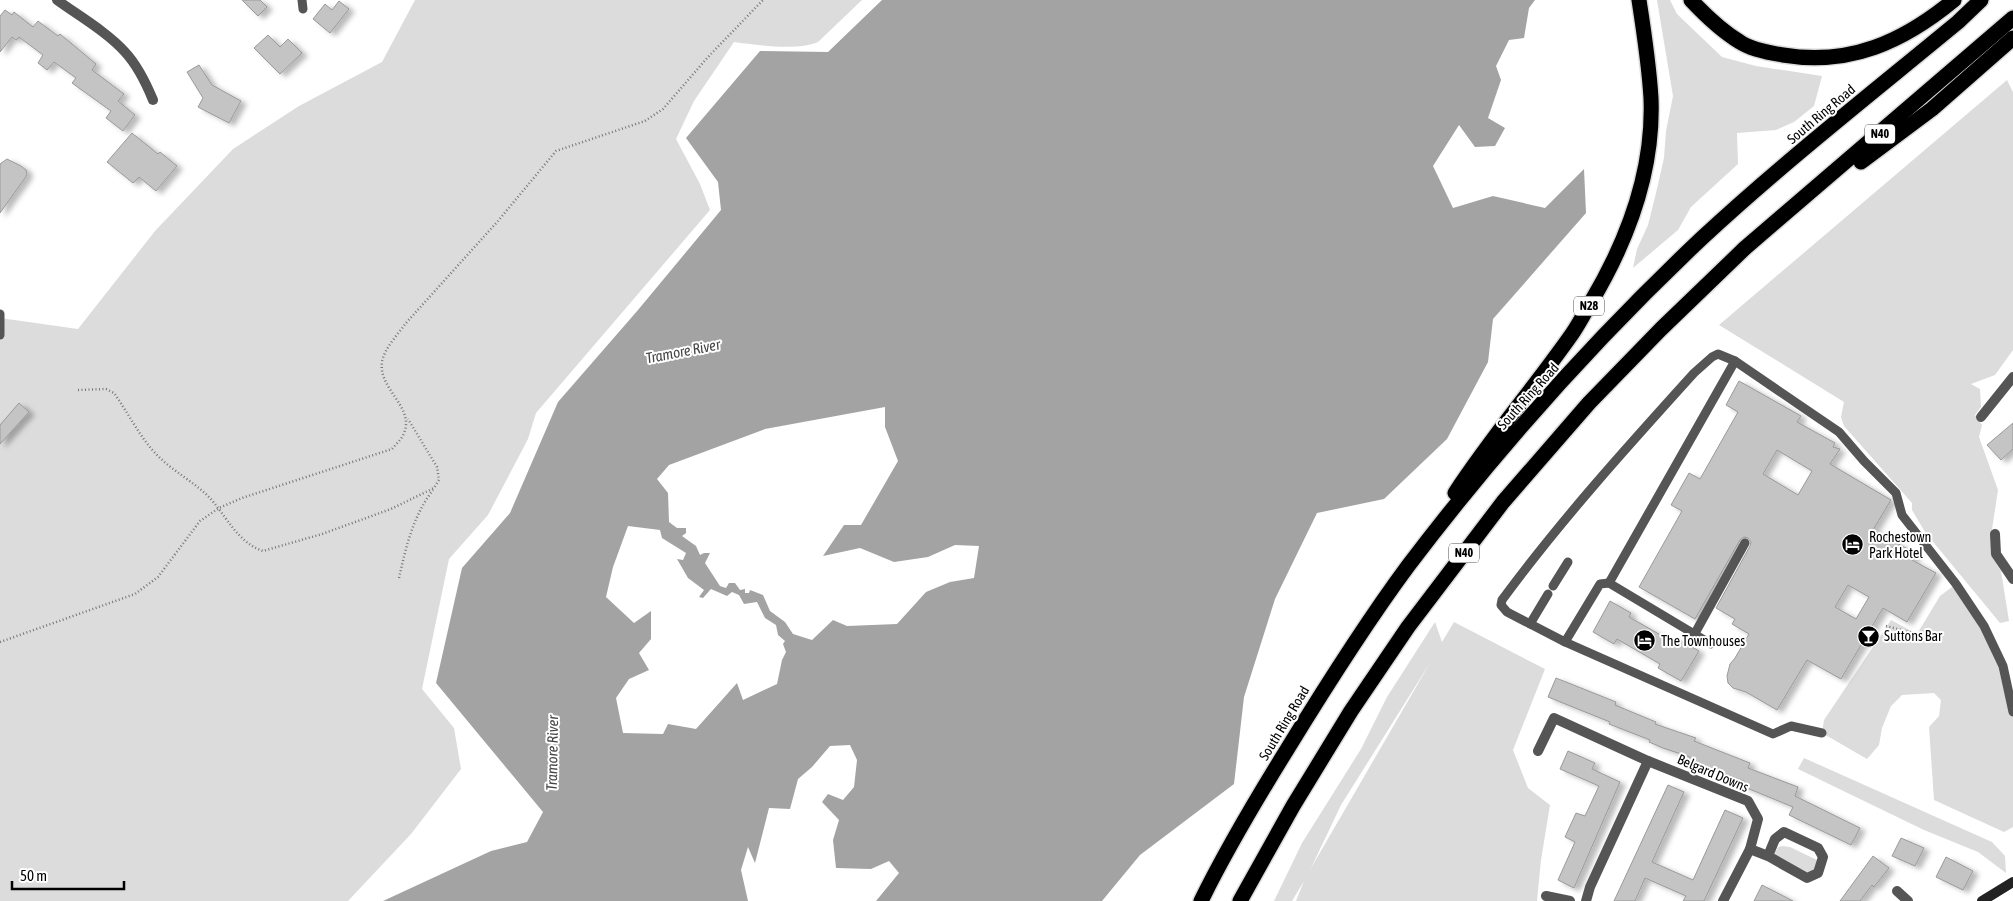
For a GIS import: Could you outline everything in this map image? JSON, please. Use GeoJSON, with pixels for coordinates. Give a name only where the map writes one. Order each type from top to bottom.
{"type":"FeatureCollection","features":[{"type":"Feature","properties":{"kind":"highway","name":"N28"},"geometry":{"type":"LineString","coordinates":[[1407,568],[1476,462],[1573,332],[1610,270],[1628,231],[1642,182],[1648,149],[1651,99],[1646,44],[1639,0]]}},
{"type":"Feature","properties":{"kind":"highway"},"geometry":{"type":"LineString","coordinates":[[1691,0],[1710,19],[1741,43],[1781,55],[1800,58],[1830,58],[1862,53],[1898,38],[1954,0]]}},
{"type":"Feature","properties":{"kind":"highway","name":"South Ring Road"},"geometry":{"type":"LineString","coordinates":[[1201,901],[1245,818],[1324,690],[1407,568],[1482,474],[1640,298],[1704,237],[1780,170],[1958,22],[1981,0]]}},
{"type":"Feature","properties":{"kind":"highway","name":"N40"},"geometry":{"type":"LineString","coordinates":[[1240,901],[1293,806],[1351,711],[1408,627],[1503,502],[1589,403],[1661,329],[1745,248],[2013,18]]}},
{"type":"Feature","properties":{"kind":"highway"},"geometry":{"type":"LineString","coordinates":[[1745,248],[1932,109],[2013,38]]}},
{"type":"Feature","properties":{"kind":"main road"},"geometry":{"type":"LineString","coordinates":[[1982,901],[2013,882]]}},
{"type":"Feature","properties":{"kind":"street"},"geometry":{"type":"LineString","coordinates":[[57,0],[117,44],[127,54],[141,75],[153,100]]}},
{"type":"Feature","properties":{"kind":"street"},"geometry":{"type":"LineString","coordinates":[[1981,417],[2013,377]]}},
{"type":"Feature","properties":{"kind":"street"},"geometry":{"type":"LineString","coordinates":[[1995,534],[1996,554],[2013,579]]}},
{"type":"Feature","properties":{"kind":"street","name":"Belgard Downs"},"geometry":{"type":"LineString","coordinates":[[1538,752],[1554,718],[1648,761],[1748,801],[1758,819],[1750,849],[1723,901]]}},
{"type":"Feature","properties":{"kind":"street"},"geometry":{"type":"LineString","coordinates":[[1586,901],[1590,888],[1648,761]]}},
{"type":"Feature","properties":{"kind":"street"},"geometry":{"type":"LineString","coordinates":[[1750,849],[1768,856],[1807,878],[1818,873],[1823,857],[1818,848],[1784,832],[1775,839],[1768,856]]}},
{"type":"Feature","properties":{"kind":"street"},"geometry":{"type":"LineString","coordinates":[[1897,891],[1908,901]]}},
{"type":"Feature","properties":{"kind":"street"},"geometry":{"type":"LineString","coordinates":[[1546,896],[1570,901]]}},
{"type":"Feature","properties":{"kind":"lane"},"geometry":{"type":"LineString","coordinates":[[0,314],[0,334]]}},
{"type":"Feature","properties":{"kind":"lane"},"geometry":{"type":"LineString","coordinates":[[1822,733],[1791,726],[1773,734],[1565,642],[1506,612],[1501,605],[1502,600],[1542,546],[1590,488],[1702,364],[1718,354],[1735,361],[1839,432],[1864,462],[1896,493],[1902,514],[1956,584],[1984,626],[2003,666],[2013,712]]}},
{"type":"Feature","properties":{"kind":"lane"},"geometry":{"type":"LineString","coordinates":[[1609,583],[1735,361]]}},
{"type":"Feature","properties":{"kind":"lane"},"geometry":{"type":"LineString","coordinates":[[1694,635],[1745,543]]}},
{"type":"Feature","properties":{"kind":"lane"},"geometry":{"type":"LineString","coordinates":[[1530,624],[1568,562]]}},
{"type":"Feature","properties":{"kind":"lane"},"geometry":{"type":"LineString","coordinates":[[1565,642],[1600,584],[1609,583],[1711,644]]}},
{"type":"Feature","properties":{"kind":"path"},"geometry":{"type":"LineString","coordinates":[[398,578],[412,526],[423,502],[439,480],[437,467],[384,378],[382,360],[395,337],[498,221],[556,151],[619,131],[654,116],[663,109],[708,57],[763,0]]}},
{"type":"Feature","properties":{"kind":"path"},"geometry":{"type":"LineString","coordinates":[[78,390],[106,389],[114,393],[154,452],[206,494],[219,508],[237,534],[254,548],[264,551],[322,534],[391,509],[434,488]]}},
{"type":"Feature","properties":{"kind":"path"},"geometry":{"type":"LineString","coordinates":[[0,642],[135,594],[158,577],[200,521],[219,508],[242,498],[392,449],[404,434],[407,418]]}},
{"type":"Feature","properties":{"kind":"path"},"geometry":{"type":"LineString","coordinates":[[1886,626],[1918,634]]}},
{"type":"Feature","properties":{"kind":"shaded area"},"geometry":{"type":"Polygon","coordinates":[[[415,0],[862,0],[818,42],[810,45],[788,47],[734,42],[694,101],[676,139],[700,184],[710,210],[536,413],[528,439],[488,515],[449,559],[422,689],[454,728],[461,769],[411,834],[348,901],[0,901],[0,318],[78,329],[155,231],[233,149],[299,106],[382,62],[415,0]]]}},
{"type":"Feature","properties":{"kind":"shaded area"},"geometry":{"type":"Polygon","coordinates":[[[1657,0],[1670,0],[1677,14],[1722,57],[1756,66],[1822,76],[1814,106],[1794,122],[1776,130],[1737,133],[1738,164],[1691,207],[1678,230],[1633,268],[1637,249],[1648,225],[1656,193],[1664,158],[1666,131],[1673,96],[1657,0]]]}},
{"type":"Feature","properties":{"kind":"shaded area"},"geometry":{"type":"Polygon","coordinates":[[[2007,80],[2013,92],[2013,350],[1995,375],[1971,384],[1980,389],[1981,407],[1975,415],[1982,425],[1979,437],[1998,490],[1991,536],[1991,555],[2001,571],[2009,621],[2000,623],[1925,532],[1912,510],[1912,503],[1844,426],[1841,417],[1844,402],[1719,325],[2007,80]]]}},
{"type":"Feature","properties":{"kind":"shaded area"},"geometry":{"type":"Polygon","coordinates":[[[1956,584],[2003,666],[2013,712],[2013,827],[2004,832],[1934,800],[1929,727],[1939,716],[1941,700],[1934,693],[1902,695],[1891,706],[1882,728],[1879,745],[1867,759],[1822,733],[1824,720],[1891,620],[1917,634],[1940,596],[1956,584]]]}},
{"type":"Feature","properties":{"kind":"shaded area"},"geometry":{"type":"Polygon","coordinates":[[[1435,622],[1442,642],[1454,622],[1545,669],[1513,750],[1528,788],[1550,805],[1541,860],[1537,901],[1296,901],[1304,881],[1292,901],[1274,901],[1302,843],[1361,749],[1387,697],[1435,622]],[[1430,663],[1341,805],[1311,868],[1430,663]]]}},
{"type":"Feature","properties":{"kind":"shaded area"},"geometry":{"type":"Polygon","coordinates":[[[1804,758],[1992,842],[2005,856],[2006,873],[1978,852],[1924,830],[1798,769],[1804,758]]]}},
{"type":"Feature","properties":{"kind":"shaded area"},"geometry":{"type":"Polygon","coordinates":[[[1778,847],[1790,847],[1817,860],[1815,872],[1809,874],[1774,855],[1778,847]]]}},
{"type":"Feature","properties":{"kind":"water","name":"Tramore River"},"geometry":{"type":"Polygon","coordinates":[[[882,0],[1535,0],[1529,8],[1524,38],[1509,40],[1496,66],[1501,80],[1488,118],[1505,128],[1495,146],[1475,147],[1459,125],[1433,166],[1453,208],[1493,196],[1545,208],[1584,169],[1586,213],[1493,319],[1488,362],[1447,439],[1384,499],[1317,513],[1275,599],[1244,697],[1234,784],[1140,855],[1102,901],[876,901],[899,873],[889,861],[871,869],[836,868],[833,840],[839,820],[822,802],[828,794],[843,800],[854,787],[857,760],[850,745],[830,746],[812,767],[798,779],[790,809],[769,808],[755,863],[748,847],[741,870],[748,901],[383,901],[491,851],[527,842],[543,812],[436,683],[462,568],[510,513],[558,402],[721,210],[718,182],[686,138],[760,51],[828,52],[882,0]],[[885,407],[765,429],[669,465],[657,479],[668,493],[669,522],[677,528],[686,528],[686,533],[682,536],[696,546],[700,555],[710,553],[705,563],[720,586],[726,588],[729,583],[735,583],[740,590],[745,589],[745,593],[749,593],[750,590],[763,595],[770,611],[785,622],[793,634],[812,640],[833,620],[847,626],[897,624],[926,592],[950,582],[974,578],[979,546],[955,545],[928,557],[894,562],[860,548],[823,556],[844,525],[861,525],[898,461],[885,427],[885,407]],[[628,526],[613,567],[606,597],[634,623],[651,611],[651,639],[639,653],[649,670],[629,679],[616,698],[623,733],[663,734],[668,724],[696,729],[737,683],[743,700],[777,684],[782,660],[786,652],[783,644],[785,641],[778,635],[776,625],[765,618],[757,602],[744,604],[739,595],[732,592],[727,596],[711,589],[703,598],[699,597],[704,590],[688,578],[677,559],[683,560],[686,553],[662,538],[660,530],[628,526]]]}},
{"type":"Feature","properties":{"kind":"building"},"geometry":{"type":"Polygon","coordinates":[[[242,0],[260,0],[267,7],[258,16],[242,0]]]}},
{"type":"Feature","properties":{"kind":"building"},"geometry":{"type":"Polygon","coordinates":[[[339,1],[349,9],[330,33],[313,19],[325,4],[332,10],[339,1]]]}},
{"type":"Feature","properties":{"kind":"building"},"geometry":{"type":"Polygon","coordinates":[[[5,10],[12,15],[14,12],[33,27],[38,21],[58,36],[60,34],[96,64],[92,70],[124,94],[118,101],[135,115],[123,131],[106,118],[111,111],[72,83],[76,78],[54,62],[47,70],[38,63],[43,55],[19,37],[16,40],[12,37],[0,52],[0,16],[5,10]]]}},
{"type":"Feature","properties":{"kind":"building"},"geometry":{"type":"Polygon","coordinates":[[[268,35],[280,47],[288,39],[302,53],[280,74],[254,48],[268,35]]]}},
{"type":"Feature","properties":{"kind":"building"},"geometry":{"type":"Polygon","coordinates":[[[199,65],[212,85],[241,101],[229,123],[198,107],[203,98],[187,72],[199,65]]]}},
{"type":"Feature","properties":{"kind":"building"},"geometry":{"type":"Polygon","coordinates":[[[132,133],[158,154],[160,152],[177,166],[156,191],[139,177],[133,183],[107,162],[132,133]]]}},
{"type":"Feature","properties":{"kind":"building"},"geometry":{"type":"Polygon","coordinates":[[[7,159],[21,166],[26,170],[27,174],[0,213],[0,164],[7,159]]]}},
{"type":"Feature","properties":{"kind":"building","name":"Rochestown Park Hotel"},"geometry":{"type":"Polygon","coordinates":[[[1739,381],[1801,416],[1797,422],[1835,443],[1833,447],[1840,449],[1830,464],[1891,500],[1873,530],[1915,553],[1912,560],[1936,573],[1907,622],[1883,608],[1841,679],[1807,660],[1777,710],[1746,692],[1733,688],[1728,683],[1727,676],[1730,664],[1749,634],[1732,624],[1735,619],[1716,608],[1750,546],[1751,542],[1748,538],[1744,537],[1740,540],[1695,619],[1639,587],[1682,511],[1671,505],[1689,473],[1700,479],[1738,412],[1726,405],[1739,381]],[[1777,450],[1763,474],[1798,495],[1812,471],[1777,450]],[[1848,585],[1835,607],[1856,619],[1869,597],[1848,585]]]}},
{"type":"Feature","properties":{"kind":"building"},"geometry":{"type":"Polygon","coordinates":[[[19,403],[29,412],[0,444],[0,425],[19,403]]]}},
{"type":"Feature","properties":{"kind":"building"},"geometry":{"type":"Polygon","coordinates":[[[2013,423],[2013,449],[2001,460],[1987,445],[2013,423]]]}},
{"type":"Feature","properties":{"kind":"building","name":"The Townhouses"},"geometry":{"type":"Polygon","coordinates":[[[1610,601],[1631,613],[1629,617],[1673,642],[1676,638],[1699,651],[1681,681],[1658,668],[1660,664],[1617,639],[1614,644],[1593,632],[1610,601]]]}},
{"type":"Feature","properties":{"kind":"building"},"geometry":{"type":"Polygon","coordinates":[[[1556,678],[1616,702],[1615,705],[1656,722],[1655,724],[1696,738],[1694,741],[1750,763],[1748,768],[1798,787],[1795,796],[1860,828],[1851,845],[1789,815],[1793,807],[1742,786],[1744,781],[1689,761],[1690,757],[1663,748],[1649,742],[1650,740],[1609,724],[1610,722],[1548,697],[1556,678]]]}},
{"type":"Feature","properties":{"kind":"building"},"geometry":{"type":"Polygon","coordinates":[[[1568,751],[1595,763],[1592,769],[1620,782],[1574,888],[1558,880],[1575,842],[1565,837],[1576,813],[1585,816],[1599,786],[1560,769],[1568,751]]]}},
{"type":"Feature","properties":{"kind":"building"},"geometry":{"type":"Polygon","coordinates":[[[1668,785],[1684,792],[1652,862],[1693,880],[1725,810],[1743,818],[1704,901],[1683,901],[1686,896],[1645,878],[1635,901],[1614,901],[1668,785]]]}},
{"type":"Feature","properties":{"kind":"building"},"geometry":{"type":"Polygon","coordinates":[[[1901,838],[1924,848],[1915,866],[1892,856],[1901,838]]]}},
{"type":"Feature","properties":{"kind":"building"},"geometry":{"type":"Polygon","coordinates":[[[1873,856],[1889,868],[1874,887],[1872,885],[1860,901],[1840,901],[1873,856]]]}},
{"type":"Feature","properties":{"kind":"building"},"geometry":{"type":"Polygon","coordinates":[[[1946,857],[1973,871],[1963,890],[1936,877],[1946,857]]]}},
{"type":"Feature","properties":{"kind":"building"},"geometry":{"type":"Polygon","coordinates":[[[1762,885],[1793,901],[1754,901],[1762,885]]]}},
{"type":"Feature","properties":{"kind":"place","name":"Rochestown Park Hotel"},"geometry":{"type":"Point","coordinates":[1853,545]}},
{"type":"Feature","properties":{"kind":"place","name":"Suttons Bar"},"geometry":{"type":"Point","coordinates":[1868,636]}},
{"type":"Feature","properties":{"kind":"place","name":"The Townhouses"},"geometry":{"type":"Point","coordinates":[1645,641]}}]}
